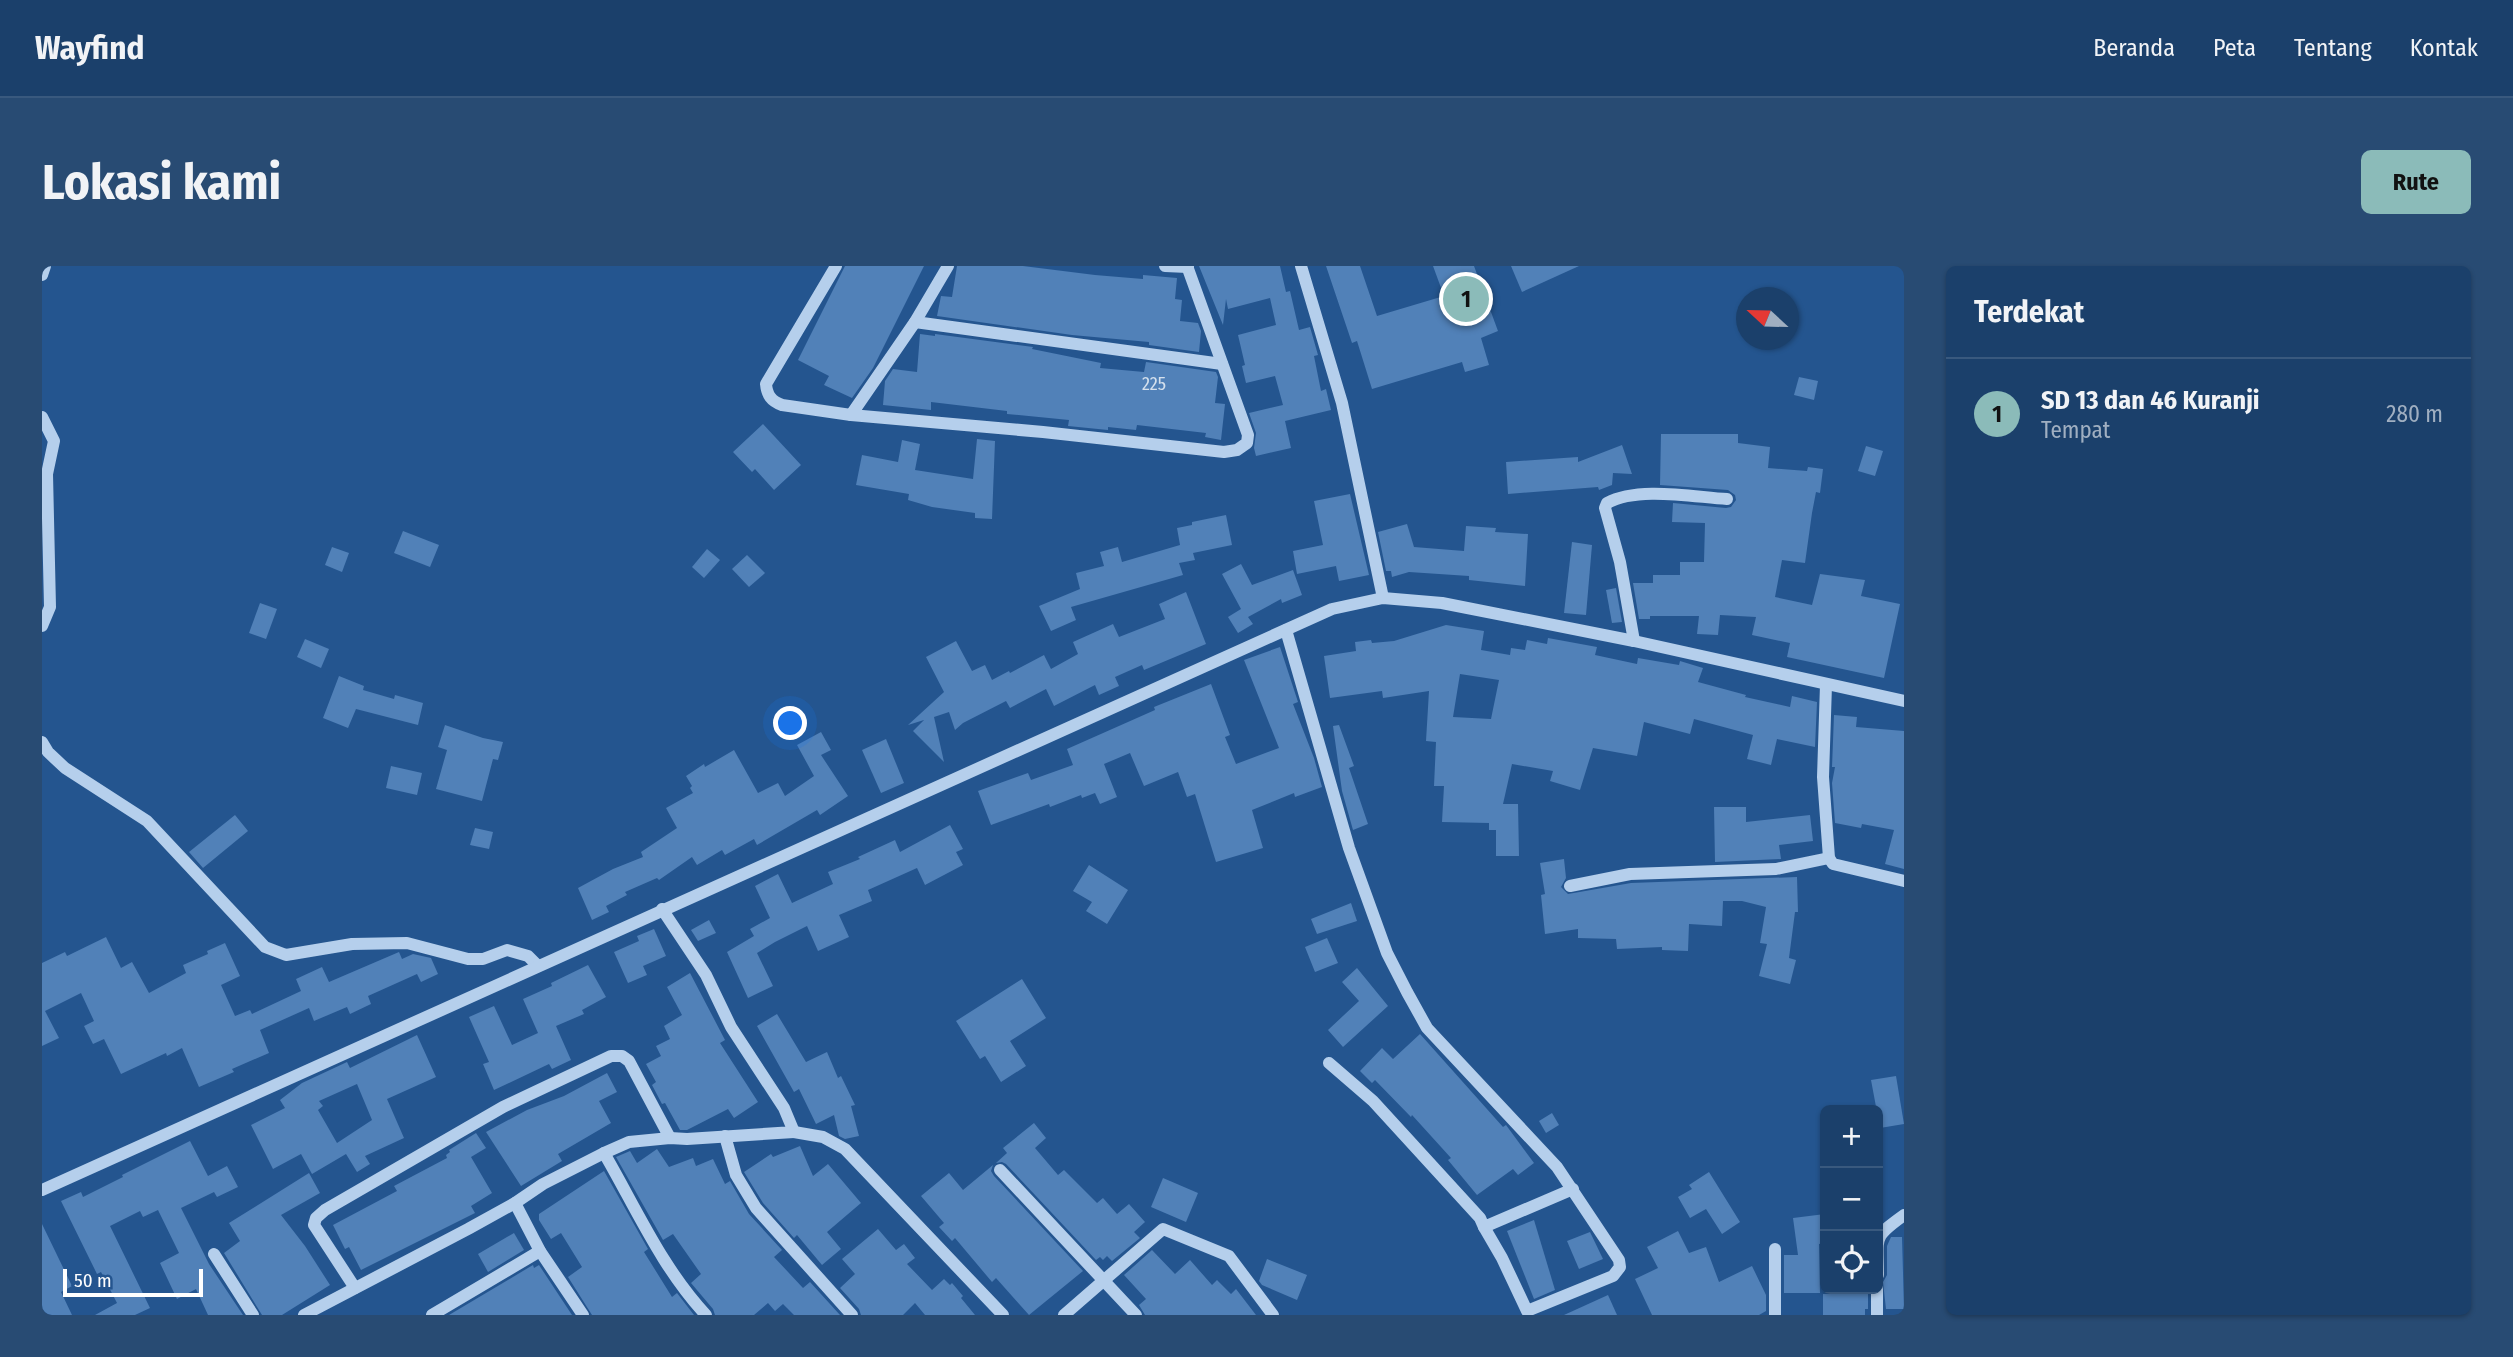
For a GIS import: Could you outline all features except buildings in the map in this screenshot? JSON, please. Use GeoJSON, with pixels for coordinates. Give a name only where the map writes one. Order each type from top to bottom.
{"type":"FeatureCollection","features":[{"type":"Feature","properties":{"kind":"street"},"geometry":{"type":"LineString","coordinates":[[42,275],[45,266]]}},
{"type":"Feature","properties":{"kind":"street"},"geometry":{"type":"LineString","coordinates":[[836,266],[766,384],[766,393],[774,402],[851,415],[1224,452],[1243,448],[1248,435],[1188,267],[1165,266]]}},
{"type":"Feature","properties":{"kind":"street"},"geometry":{"type":"LineString","coordinates":[[851,415],[915,322],[948,266]]}},
{"type":"Feature","properties":{"kind":"street"},"geometry":{"type":"LineString","coordinates":[[1301,266],[1342,403],[1383,598]]}},
{"type":"Feature","properties":{"kind":"street"},"geometry":{"type":"LineString","coordinates":[[915,322],[1222,364]]}},
{"type":"Feature","properties":{"kind":"street"},"geometry":{"type":"LineString","coordinates":[[42,417],[52,435],[54,446],[47,474],[50,602],[49,612],[42,626]]}},
{"type":"Feature","properties":{"kind":"street"},"geometry":{"type":"LineString","coordinates":[[1634,641],[1620,562],[1605,509],[1607,503],[1632,495],[1653,494],[1727,499]]}},
{"type":"Feature","properties":{"kind":"street"},"geometry":{"type":"LineString","coordinates":[[42,1190],[1332,609],[1383,598],[1442,603],[1634,641],[1904,701]]}},
{"type":"Feature","properties":{"kind":"street"},"geometry":{"type":"LineString","coordinates":[[1286,630],[1349,848],[1387,953],[1407,992],[1427,1028],[1556,1167],[1619,1260],[1620,1267],[1613,1276],[1527,1311],[1480,1218],[1373,1101],[1329,1063]]}},
{"type":"Feature","properties":{"kind":"street"},"geometry":{"type":"LineString","coordinates":[[1826,685],[1823,777],[1829,858],[1833,864],[1904,881]]}},
{"type":"Feature","properties":{"kind":"street"},"geometry":{"type":"LineString","coordinates":[[42,742],[48,752],[65,768],[146,821],[265,947],[286,955],[352,944],[407,943],[468,959],[484,960],[507,950],[528,956],[538,965]]}},
{"type":"Feature","properties":{"kind":"street"},"geometry":{"type":"LineString","coordinates":[[1570,886],[1630,874],[1776,869],[1829,858]]}},
{"type":"Feature","properties":{"kind":"street"},"geometry":{"type":"LineString","coordinates":[[662,909],[706,975],[731,1027],[784,1108],[794,1132]]}},
{"type":"Feature","properties":{"kind":"street"},"geometry":{"type":"LineString","coordinates":[[355,1287],[314,1225],[316,1218],[325,1210],[503,1107],[611,1056],[622,1056],[629,1061],[670,1138]]}},
{"type":"Feature","properties":{"kind":"street"},"geometry":{"type":"LineString","coordinates":[[304,1315],[515,1203],[543,1184],[629,1143],[670,1138],[794,1132],[823,1137],[845,1149],[1003,1315]]}},
{"type":"Feature","properties":{"kind":"street"},"geometry":{"type":"LineString","coordinates":[[725,1136],[736,1175],[756,1208],[852,1315]]}},
{"type":"Feature","properties":{"kind":"street"},"geometry":{"type":"LineString","coordinates":[[604,1153],[648,1236],[695,1304],[706,1315]]}},
{"type":"Feature","properties":{"kind":"street"},"geometry":{"type":"LineString","coordinates":[[1000,1170],[1136,1315]]}},
{"type":"Feature","properties":{"kind":"street"},"geometry":{"type":"LineString","coordinates":[[1484,1227],[1573,1189]]}},
{"type":"Feature","properties":{"kind":"street"},"geometry":{"type":"LineString","coordinates":[[515,1203],[540,1251],[583,1315]]}},
{"type":"Feature","properties":{"kind":"street"},"geometry":{"type":"LineString","coordinates":[[1881,1231],[1904,1215]]}},
{"type":"Feature","properties":{"kind":"street"},"geometry":{"type":"LineString","coordinates":[[1064,1315],[1160,1230],[1167,1230],[1229,1256],[1273,1315]]}},
{"type":"Feature","properties":{"kind":"street"},"geometry":{"type":"LineString","coordinates":[[1774,1315],[1775,1249]]}},
{"type":"Feature","properties":{"kind":"street"},"geometry":{"type":"LineString","coordinates":[[432,1315],[540,1251]]}},
{"type":"Feature","properties":{"kind":"street"},"geometry":{"type":"LineString","coordinates":[[214,1254],[253,1315]]}},
{"type":"Feature","properties":{"kind":"street"},"geometry":{"type":"LineString","coordinates":[[1877,1315],[1878,1294]]}},
{"type":"Feature","properties":{"kind":"place","name":"SD 13 dan 46 Kuranji"},"geometry":{"type":"Point","coordinates":[1466,299]}}]}
